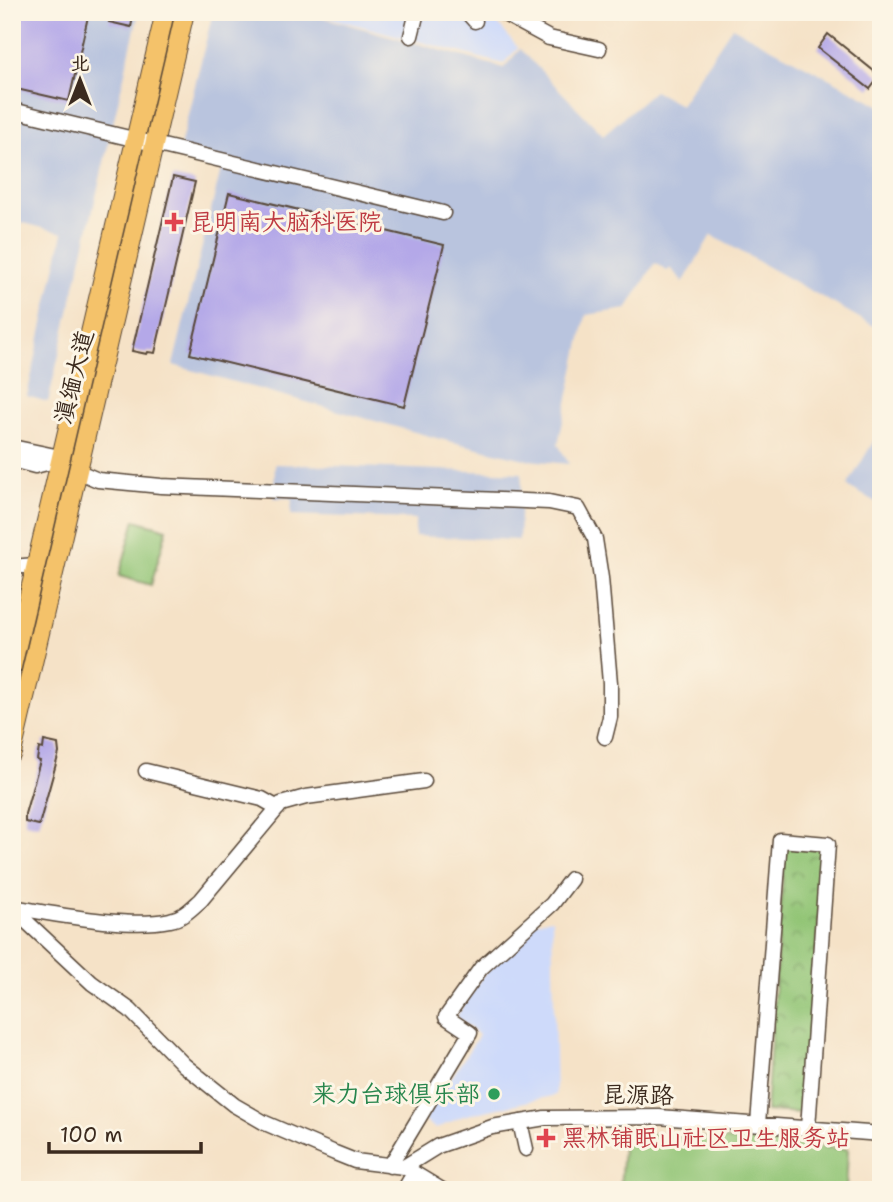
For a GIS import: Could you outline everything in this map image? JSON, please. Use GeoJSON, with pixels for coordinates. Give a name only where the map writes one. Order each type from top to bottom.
{"type":"FeatureCollection","features":[{"type":"Feature","properties":{"kind":"main road","name":"滇缅大道"},"geometry":{"type":"LineString","coordinates":[[12,667],[165,12]]}},
{"type":"Feature","properties":{"kind":"main road","name":"滇缅大道"},"geometry":{"type":"LineString","coordinates":[[12,753],[185,12]]}},
{"type":"Feature","properties":{"kind":"street"},"geometry":{"type":"LineString","coordinates":[[411,36],[417,12]]}},
{"type":"Feature","properties":{"kind":"street"},"geometry":{"type":"LineString","coordinates":[[501,12],[548,38],[599,49]]}},
{"type":"Feature","properties":{"kind":"street"},"geometry":{"type":"LineString","coordinates":[[12,110],[443,213]]}},
{"type":"Feature","properties":{"kind":"street"},"geometry":{"type":"LineString","coordinates":[[12,447],[60,459]]}},
{"type":"Feature","properties":{"kind":"street"},"geometry":{"type":"LineString","coordinates":[[12,460],[35,466],[60,459]]}},
{"type":"Feature","properties":{"kind":"street"},"geometry":{"type":"LineString","coordinates":[[77,471],[98,480],[161,486],[549,502],[578,508],[595,539],[601,578],[610,683],[610,717],[605,737]]}},
{"type":"Feature","properties":{"kind":"street"},"geometry":{"type":"LineString","coordinates":[[12,567],[35,565]]}},
{"type":"Feature","properties":{"kind":"street"},"geometry":{"type":"LineString","coordinates":[[146,771],[262,799],[278,807]]}},
{"type":"Feature","properties":{"kind":"street"},"geometry":{"type":"LineString","coordinates":[[12,908],[132,922],[170,920],[189,911],[201,900],[278,807],[298,798],[424,781]]}},
{"type":"Feature","properties":{"kind":"street"},"geometry":{"type":"LineString","coordinates":[[758,1124],[780,840],[828,844],[808,1128]]}},
{"type":"Feature","properties":{"kind":"street"},"geometry":{"type":"LineString","coordinates":[[404,1190],[402,1169],[470,1034],[446,1017],[481,968],[552,904],[572,879]]}},
{"type":"Feature","properties":{"kind":"street"},"geometry":{"type":"LineString","coordinates":[[12,908],[92,983],[130,1010],[184,1065],[234,1105],[265,1123],[335,1153],[355,1161],[402,1169],[442,1190]]}},
{"type":"Feature","properties":{"kind":"street","name":"昆源路"},"geometry":{"type":"LineString","coordinates":[[402,1169],[438,1146],[492,1127],[520,1122],[620,1115],[881,1134]]}},
{"type":"Feature","properties":{"kind":"street"},"geometry":{"type":"LineString","coordinates":[[520,1122],[526,1149]]}},
{"type":"Feature","properties":{"kind":"shaded area"},"geometry":{"type":"Polygon","coordinates":[[[12,12],[139,12],[48,402],[27,396],[63,233],[12,220],[12,12]]]}},
{"type":"Feature","properties":{"kind":"shaded area"},"geometry":{"type":"Polygon","coordinates":[[[213,12],[304,12],[504,68],[520,49],[603,135],[654,91],[680,105],[732,27],[881,106],[881,330],[711,235],[683,283],[671,268],[667,271],[655,263],[627,309],[586,315],[558,444],[569,464],[529,460],[440,439],[173,365],[222,165],[178,155],[213,12]]]}},
{"type":"Feature","properties":{"kind":"shaded area"},"geometry":{"type":"Polygon","coordinates":[[[309,12],[488,12],[518,48],[503,64],[309,12]]]}},
{"type":"Feature","properties":{"kind":"shaded area"},"geometry":{"type":"Polygon","coordinates":[[[881,429],[881,505],[847,486],[881,429]]]}},
{"type":"Feature","properties":{"kind":"shaded area"},"geometry":{"type":"Polygon","coordinates":[[[275,464],[522,473],[519,540],[415,536],[415,519],[291,515],[292,498],[274,498],[275,464]]]}},
{"type":"Feature","properties":{"kind":"shaded area"},"geometry":{"type":"Polygon","coordinates":[[[552,919],[556,1095],[463,1116],[436,1129],[424,1120],[479,1035],[456,1017],[482,977],[535,922],[552,919]]]}},
{"type":"Feature","properties":{"kind":"green space"},"geometry":{"type":"Polygon","coordinates":[[[135,520],[167,529],[151,585],[119,576],[135,520]]]}},
{"type":"Feature","properties":{"kind":"green space"},"geometry":{"type":"Polygon","coordinates":[[[785,846],[824,849],[805,1113],[766,1111],[785,846]]]}},
{"type":"Feature","properties":{"kind":"green space"},"geometry":{"type":"Polygon","coordinates":[[[624,1132],[848,1149],[846,1190],[620,1190],[624,1132]]]}},
{"type":"Feature","properties":{"kind":"building"},"geometry":{"type":"Polygon","coordinates":[[[12,12],[89,12],[69,101],[12,88],[12,12]]]}},
{"type":"Feature","properties":{"kind":"building"},"geometry":{"type":"Polygon","coordinates":[[[112,12],[134,12],[131,27],[109,22],[112,12]]]}},
{"type":"Feature","properties":{"kind":"building"},"geometry":{"type":"Polygon","coordinates":[[[828,34],[880,76],[870,89],[818,48],[828,34]]]}},
{"type":"Feature","properties":{"kind":"building"},"geometry":{"type":"Polygon","coordinates":[[[173,177],[195,182],[155,353],[147,354],[132,351],[173,177]]]}},
{"type":"Feature","properties":{"kind":"building"},"geometry":{"type":"Polygon","coordinates":[[[229,193],[444,245],[404,406],[190,354],[229,193]]]}},
{"type":"Feature","properties":{"kind":"building"},"geometry":{"type":"Polygon","coordinates":[[[44,741],[58,744],[59,753],[39,825],[25,822],[25,814],[40,761],[37,760],[39,748],[43,749],[44,741]]]}},
{"type":"Feature","properties":{"kind":"place","name":"昆明南大脑科医院"},"geometry":{"type":"Point","coordinates":[174,222]}},
{"type":"Feature","properties":{"kind":"place","name":"来力台球俱乐部"},"geometry":{"type":"Point","coordinates":[494,1094]}},
{"type":"Feature","properties":{"kind":"place","name":"黑林铺眠山社区卫生服务站"},"geometry":{"type":"Point","coordinates":[546,1138]}}]}
